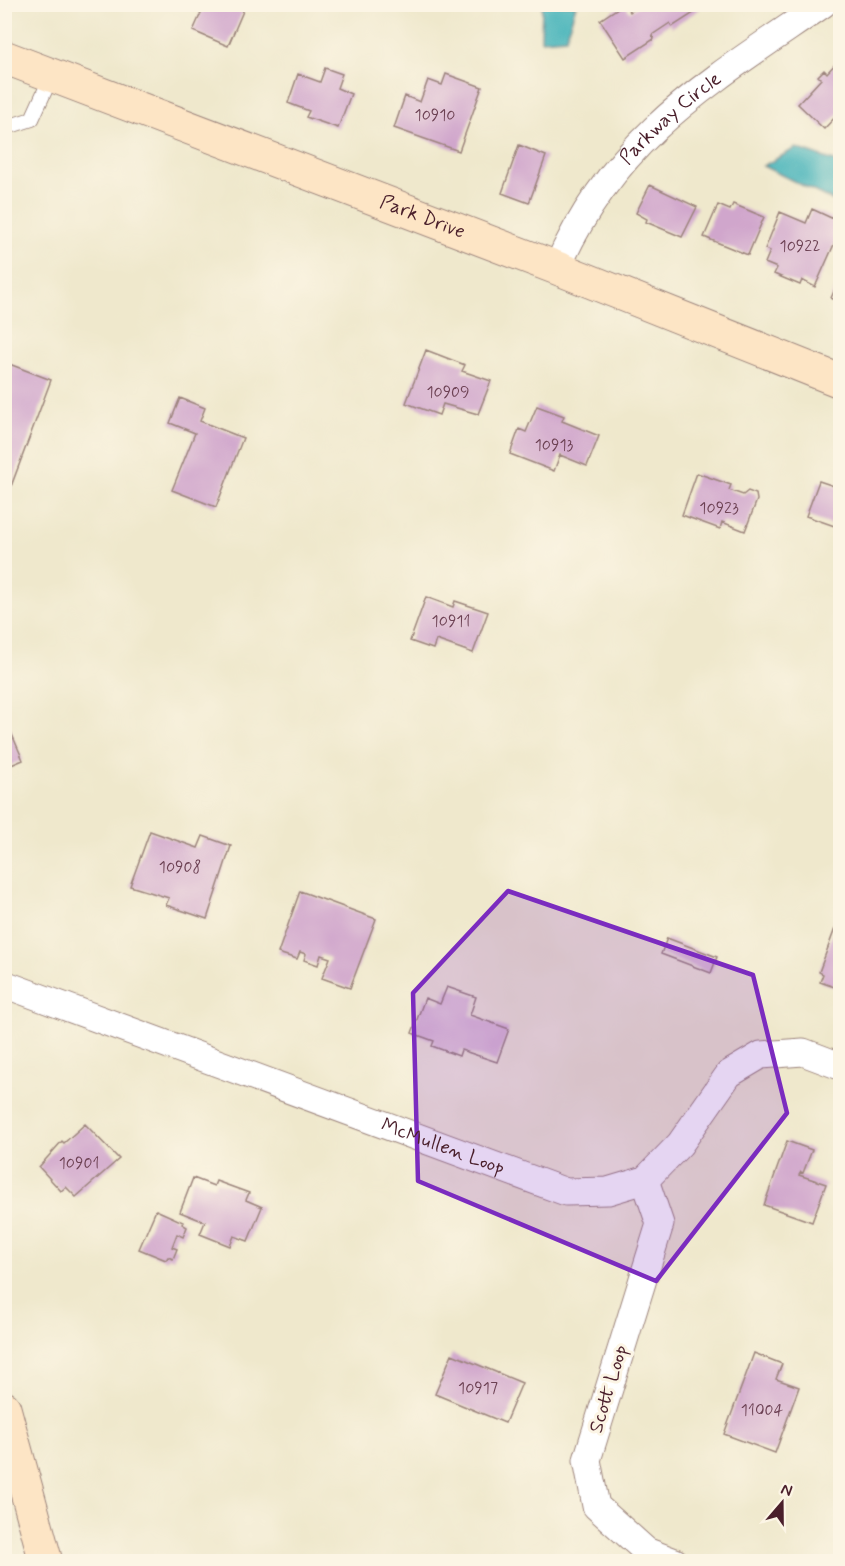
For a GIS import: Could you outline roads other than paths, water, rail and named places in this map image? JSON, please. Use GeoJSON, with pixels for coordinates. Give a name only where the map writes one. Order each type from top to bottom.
{"type":"FeatureCollection","features":[{"type":"Feature","properties":{"kind":"street","name":"Parkway Circle"},"geometry":{"type":"LineString","coordinates":[[557,268],[570,237],[610,176],[647,134],[704,86],[823,4]]}},
{"type":"Feature","properties":{"kind":"street","name":"Park Drive"},"geometry":{"type":"LineString","coordinates":[[4,57],[557,268],[840,381]]}},
{"type":"Feature","properties":{"kind":"street","name":"McMullen Loop"},"geometry":{"type":"LineString","coordinates":[[4,984],[566,1192],[608,1191],[645,1180],[680,1144],[729,1074],[761,1055],[803,1052],[840,1066]]}},
{"type":"Feature","properties":{"kind":"street","name":"Scott Loop"},"geometry":{"type":"LineString","coordinates":[[645,1180],[660,1224],[587,1460],[596,1506],[646,1551],[675,1562]]}},
{"type":"Feature","properties":{"kind":"street"},"geometry":{"type":"LineString","coordinates":[[4,1408],[46,1562]]}},
{"type":"Feature","properties":{"kind":"lane"},"geometry":{"type":"LineString","coordinates":[[4,128],[8,129],[32,119],[52,75]]}},
{"type":"Feature","properties":{"kind":"water"},"geometry":{"type":"Polygon","coordinates":[[[542,5],[576,5],[566,38],[541,40],[542,5]]]}},
{"type":"Feature","properties":{"kind":"water"},"geometry":{"type":"Polygon","coordinates":[[[796,148],[840,163],[840,204],[763,166],[796,148]]]}}]}
